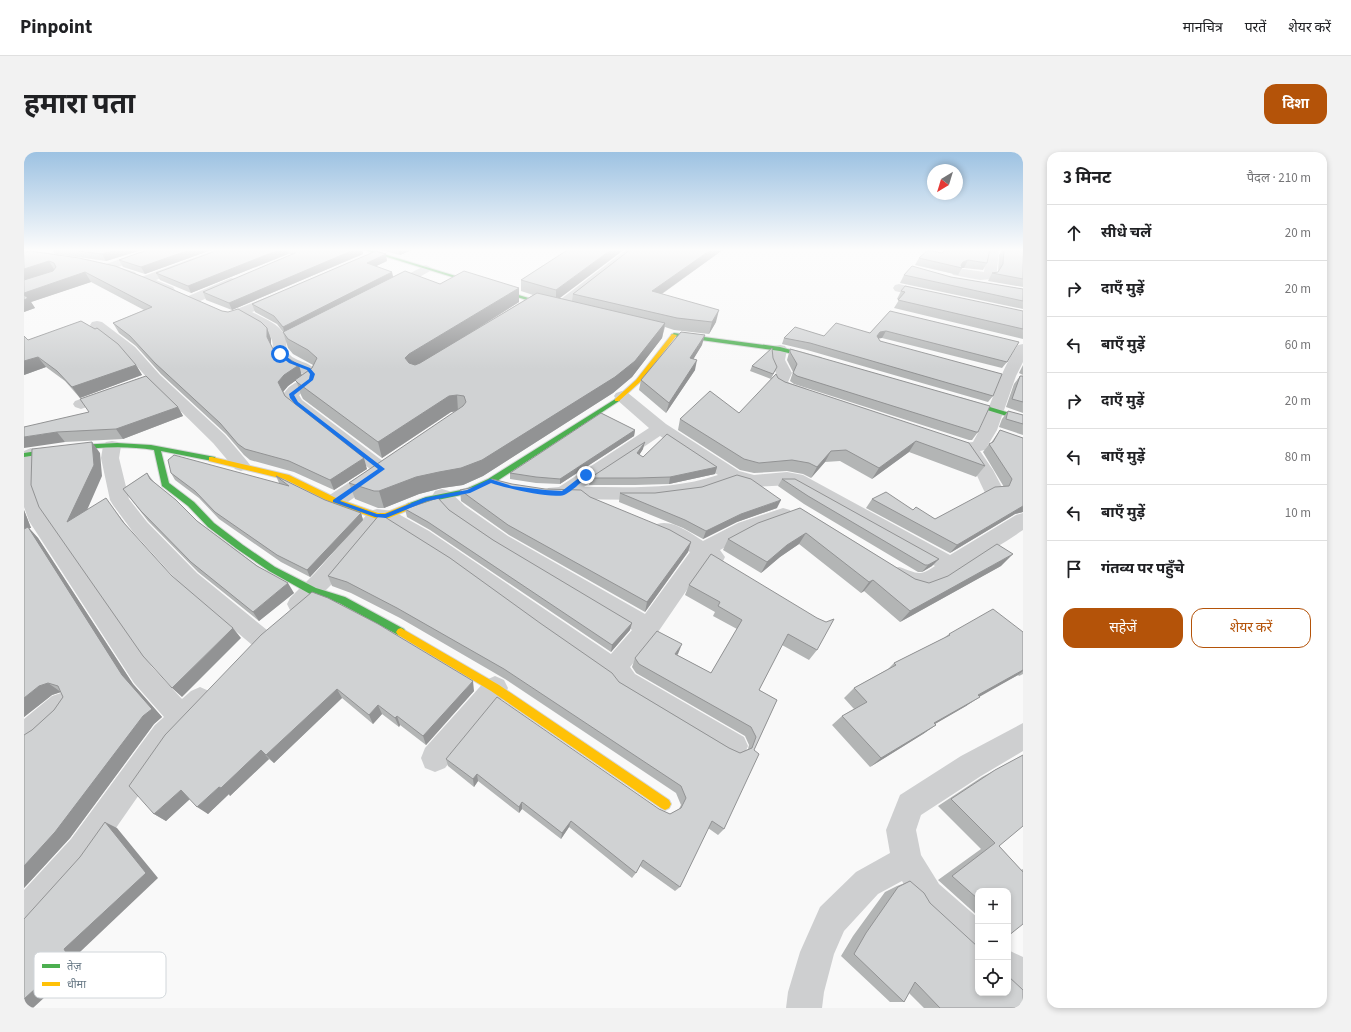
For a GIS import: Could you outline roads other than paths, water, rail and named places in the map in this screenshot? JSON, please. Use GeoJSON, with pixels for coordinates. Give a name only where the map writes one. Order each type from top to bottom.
{"type":"FeatureCollection","features":[{"type":"Feature","properties":{"kind":"street"},"geometry":{"type":"LineString","coordinates":[[165,289],[204,306]]}},
{"type":"Feature","properties":{"kind":"street"},"geometry":{"type":"LineString","coordinates":[[190,300],[216,289]]}},
{"type":"Feature","properties":{"kind":"street"},"geometry":{"type":"LineString","coordinates":[[377,295],[388,289]]}},
{"type":"Feature","properties":{"kind":"street"},"geometry":{"type":"LineString","coordinates":[[493,289],[572,312]]}},
{"type":"Feature","properties":{"kind":"street"},"geometry":{"type":"LineString","coordinates":[[558,308],[583,289]]}},
{"type":"Feature","properties":{"kind":"street"},"geometry":{"type":"LineString","coordinates":[[902,289],[944,298]]}},
{"type":"Feature","properties":{"kind":"street"},"geometry":{"type":"LineString","coordinates":[[289,292],[237,315],[271,328],[279,338],[278,346],[280,354],[291,362],[309,369],[312,374],[311,379],[292,394],[292,398],[388,465],[335,501]]}},
{"type":"Feature","properties":{"kind":"street"},"geometry":{"type":"LineString","coordinates":[[521,309],[534,301]]}},
{"type":"Feature","properties":{"kind":"street"},"geometry":{"type":"LineString","coordinates":[[97,325],[130,350],[147,380],[219,439],[241,465]]}},
{"type":"Feature","properties":{"kind":"street"},"geometry":{"type":"LineString","coordinates":[[112,446],[110,458],[120,500],[140,527],[252,645],[313,591],[348,550],[381,516],[426,500],[468,491],[490,481],[622,396],[638,381],[670,334],[780,349],[827,360]]}},
{"type":"Feature","properties":{"kind":"street"},"geometry":{"type":"LineString","coordinates":[[278,346],[292,339]]}},
{"type":"Feature","properties":{"kind":"street"},"geometry":{"type":"LineString","coordinates":[[930,436],[968,448],[979,446],[995,433],[996,410],[1020,345]]}},
{"type":"Feature","properties":{"kind":"street"},"geometry":{"type":"LineString","coordinates":[[780,349],[778,360],[784,373],[780,381],[781,384],[787,388],[818,398]]}},
{"type":"Feature","properties":{"kind":"street"},"geometry":{"type":"LineString","coordinates":[[81,404],[125,388]]}},
{"type":"Feature","properties":{"kind":"street"},"geometry":{"type":"LineString","coordinates":[[622,396],[660,428],[733,476],[754,481],[787,478],[805,482],[950,565]]}},
{"type":"Feature","properties":{"kind":"street"},"geometry":{"type":"LineString","coordinates":[[952,397],[1023,419]]}},
{"type":"Feature","properties":{"kind":"street"},"geometry":{"type":"LineString","coordinates":[[563,493],[586,475],[660,428]]}},
{"type":"Feature","properties":{"kind":"street"},"geometry":{"type":"LineString","coordinates":[[182,718],[143,676],[39,521],[30,496],[28,454],[64,449],[130,445],[157,448],[241,465],[286,477],[335,501],[403,525],[473,570],[553,628],[620,673],[626,682],[734,746]]}},
{"type":"Feature","properties":{"kind":"street"},"geometry":{"type":"LineString","coordinates":[[157,448],[165,484],[191,504],[211,525],[240,547],[272,569],[313,591],[342,600],[391,626],[495,688],[665,804]]}},
{"type":"Feature","properties":{"kind":"street"},"geometry":{"type":"LineString","coordinates":[[968,448],[984,470],[993,489]]}},
{"type":"Feature","properties":{"kind":"street"},"geometry":{"type":"LineString","coordinates":[[538,491],[585,494],[653,494],[699,488],[733,476]]}},
{"type":"Feature","properties":{"kind":"street"},"geometry":{"type":"LineString","coordinates":[[490,481],[512,487]]}},
{"type":"Feature","properties":{"kind":"street"},"geometry":{"type":"LineString","coordinates":[[613,669],[648,628],[703,550],[745,528],[799,512],[754,481]]}},
{"type":"Feature","properties":{"kind":"street"},"geometry":{"type":"LineString","coordinates":[[585,494],[596,501],[624,513]]}},
{"type":"Feature","properties":{"kind":"street"},"geometry":{"type":"LineString","coordinates":[[442,496],[458,511],[501,541],[648,628]]}},
{"type":"Feature","properties":{"kind":"street"},"geometry":{"type":"LineString","coordinates":[[882,564],[908,580],[922,584],[932,579],[950,565],[983,544],[1007,532],[1023,520]]}},
{"type":"Feature","properties":{"kind":"street"},"geometry":{"type":"LineString","coordinates":[[644,521],[675,534],[730,566]]}},
{"type":"Feature","properties":{"kind":"street"},"geometry":{"type":"LineString","coordinates":[[24,914],[82,850],[165,734],[218,680]]}},
{"type":"Feature","properties":{"kind":"street"},"geometry":{"type":"LineString","coordinates":[[435,758],[495,688]]}},
{"type":"Feature","properties":{"kind":"street"},"geometry":{"type":"LineString","coordinates":[[24,736],[61,704]]}},
{"type":"Feature","properties":{"kind":"street"},"geometry":{"type":"LineString","coordinates":[[975,937],[928,896],[907,861],[901,830],[910,805],[971,766],[1023,736]]}},
{"type":"Feature","properties":{"kind":"street"},"geometry":{"type":"LineString","coordinates":[[804,1008],[806,992],[817,952],[832,920],[867,884],[907,861]]}},
{"type":"Feature","properties":{"kind":"street"},"geometry":{"type":"LineString","coordinates":[[1011,970],[1023,980]]}}]}
